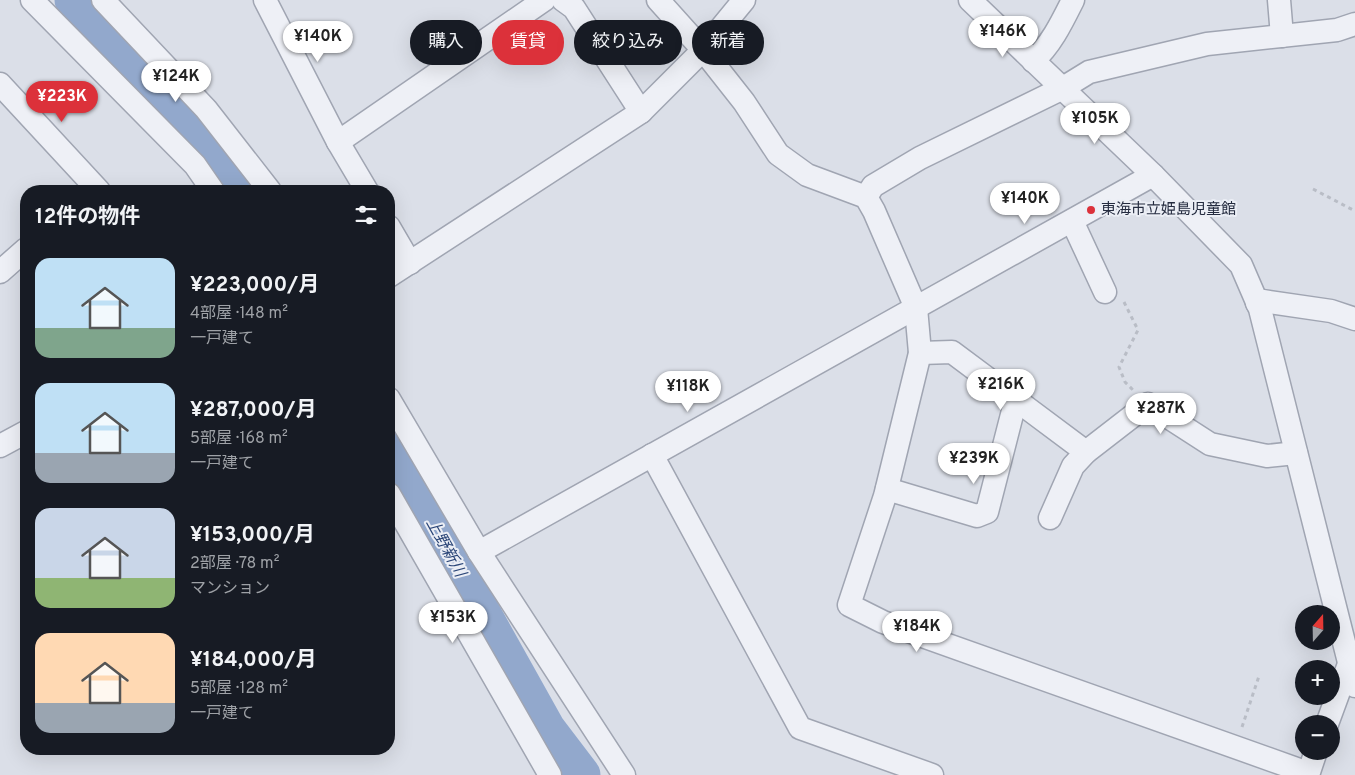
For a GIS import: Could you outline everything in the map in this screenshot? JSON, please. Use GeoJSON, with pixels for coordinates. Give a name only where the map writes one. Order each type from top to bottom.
{"type":"FeatureCollection","features":[{"type":"Feature","properties":{"kind":"street"},"geometry":{"type":"LineString","coordinates":[[32,0],[195,165],[209,185]]}},
{"type":"Feature","properties":{"kind":"street"},"geometry":{"type":"LineString","coordinates":[[103,0],[206,108],[265,185]]}},
{"type":"Feature","properties":{"kind":"street"},"geometry":{"type":"LineString","coordinates":[[265,0],[338,142],[363,185]]}},
{"type":"Feature","properties":{"kind":"street"},"geometry":{"type":"LineString","coordinates":[[338,142],[544,0]]}},
{"type":"Feature","properties":{"kind":"street"},"geometry":{"type":"LineString","coordinates":[[564,0],[574,8],[641,112]]}},
{"type":"Feature","properties":{"kind":"street"},"geometry":{"type":"LineString","coordinates":[[658,0],[692,37]]}},
{"type":"Feature","properties":{"kind":"street"},"geometry":{"type":"LineString","coordinates":[[728,20],[744,0]]}},
{"type":"Feature","properties":{"kind":"street"},"geometry":{"type":"LineString","coordinates":[[970,0],[1153,175],[1241,265],[1257,303],[1352,663],[1355,686]]}},
{"type":"Feature","properties":{"kind":"street"},"geometry":{"type":"LineString","coordinates":[[1032,61],[1041,54],[1057,30],[1073,0]]}},
{"type":"Feature","properties":{"kind":"street"},"geometry":{"type":"LineString","coordinates":[[1279,0],[1282,36]]}},
{"type":"Feature","properties":{"kind":"street"},"geometry":{"type":"LineString","coordinates":[[866,197],[873,186],[920,158],[1026,104],[1063,88],[1089,72],[1207,44],[1337,30],[1355,24]]}},
{"type":"Feature","properties":{"kind":"street"},"geometry":{"type":"LineString","coordinates":[[395,272],[641,112],[692,62]]}},
{"type":"Feature","properties":{"kind":"street"},"geometry":{"type":"LineString","coordinates":[[716,65],[744,102],[778,154],[806,174],[866,197],[874,211],[916,308],[920,353],[887,489],[849,605],[883,622],[1308,774],[1313,760]]}},
{"type":"Feature","properties":{"kind":"street"},"geometry":{"type":"LineString","coordinates":[[0,84],[91,185]]}},
{"type":"Feature","properties":{"kind":"street"},"geometry":{"type":"LineString","coordinates":[[478,552],[1153,175]]}},
{"type":"Feature","properties":{"kind":"street"},"geometry":{"type":"LineString","coordinates":[[1072,220],[1113,295]]}},
{"type":"Feature","properties":{"kind":"street"},"geometry":{"type":"LineString","coordinates":[[395,237],[410,263]]}},
{"type":"Feature","properties":{"kind":"street"},"geometry":{"type":"LineString","coordinates":[[0,272],[20,254]]}},
{"type":"Feature","properties":{"kind":"street"},"geometry":{"type":"LineString","coordinates":[[1257,303],[1263,301],[1331,311],[1355,319]]}},
{"type":"Feature","properties":{"kind":"street"},"geometry":{"type":"LineString","coordinates":[[920,353],[952,352],[1086,452]]}},
{"type":"Feature","properties":{"kind":"street"},"geometry":{"type":"LineString","coordinates":[[887,489],[977,516],[987,512],[1016,399]]}},
{"type":"Feature","properties":{"kind":"street"},"geometry":{"type":"LineString","coordinates":[[1050,518],[1073,466],[1086,452],[1148,404],[1210,444],[1267,456],[1296,452]]}},
{"type":"Feature","properties":{"kind":"street"},"geometry":{"type":"LineString","coordinates":[[395,409],[478,552],[624,775]]}},
{"type":"Feature","properties":{"kind":"street"},"geometry":{"type":"LineString","coordinates":[[652,455],[800,728],[932,775]]}},
{"type":"Feature","properties":{"kind":"street"},"geometry":{"type":"LineString","coordinates":[[395,504],[550,775]]}},
{"type":"Feature","properties":{"kind":"street"},"geometry":{"type":"LineString","coordinates":[[1331,715],[1352,663]]}},
{"type":"Feature","properties":{"kind":"path"},"geometry":{"type":"LineString","coordinates":[[1313,189],[1355,211]]}},
{"type":"Feature","properties":{"kind":"path"},"geometry":{"type":"LineString","coordinates":[[1113,295],[1138,330],[1119,367],[1120,375],[1148,404]]}},
{"type":"Feature","properties":{"kind":"path"},"geometry":{"type":"LineString","coordinates":[[1236,747],[1259,676]]}},
{"type":"Feature","properties":{"kind":"waterway","name":"上野新川"},"geometry":{"type":"LineString","coordinates":[[74,0],[201,129],[239,185]]}},
{"type":"Feature","properties":{"kind":"waterway","name":"上野新川"},"geometry":{"type":"LineString","coordinates":[[395,459],[546,729],[581,775]]}},
{"type":"Feature","properties":{"kind":"place","name":"東海市立姫島児童館"},"geometry":{"type":"Point","coordinates":[1091,210]}}]}
